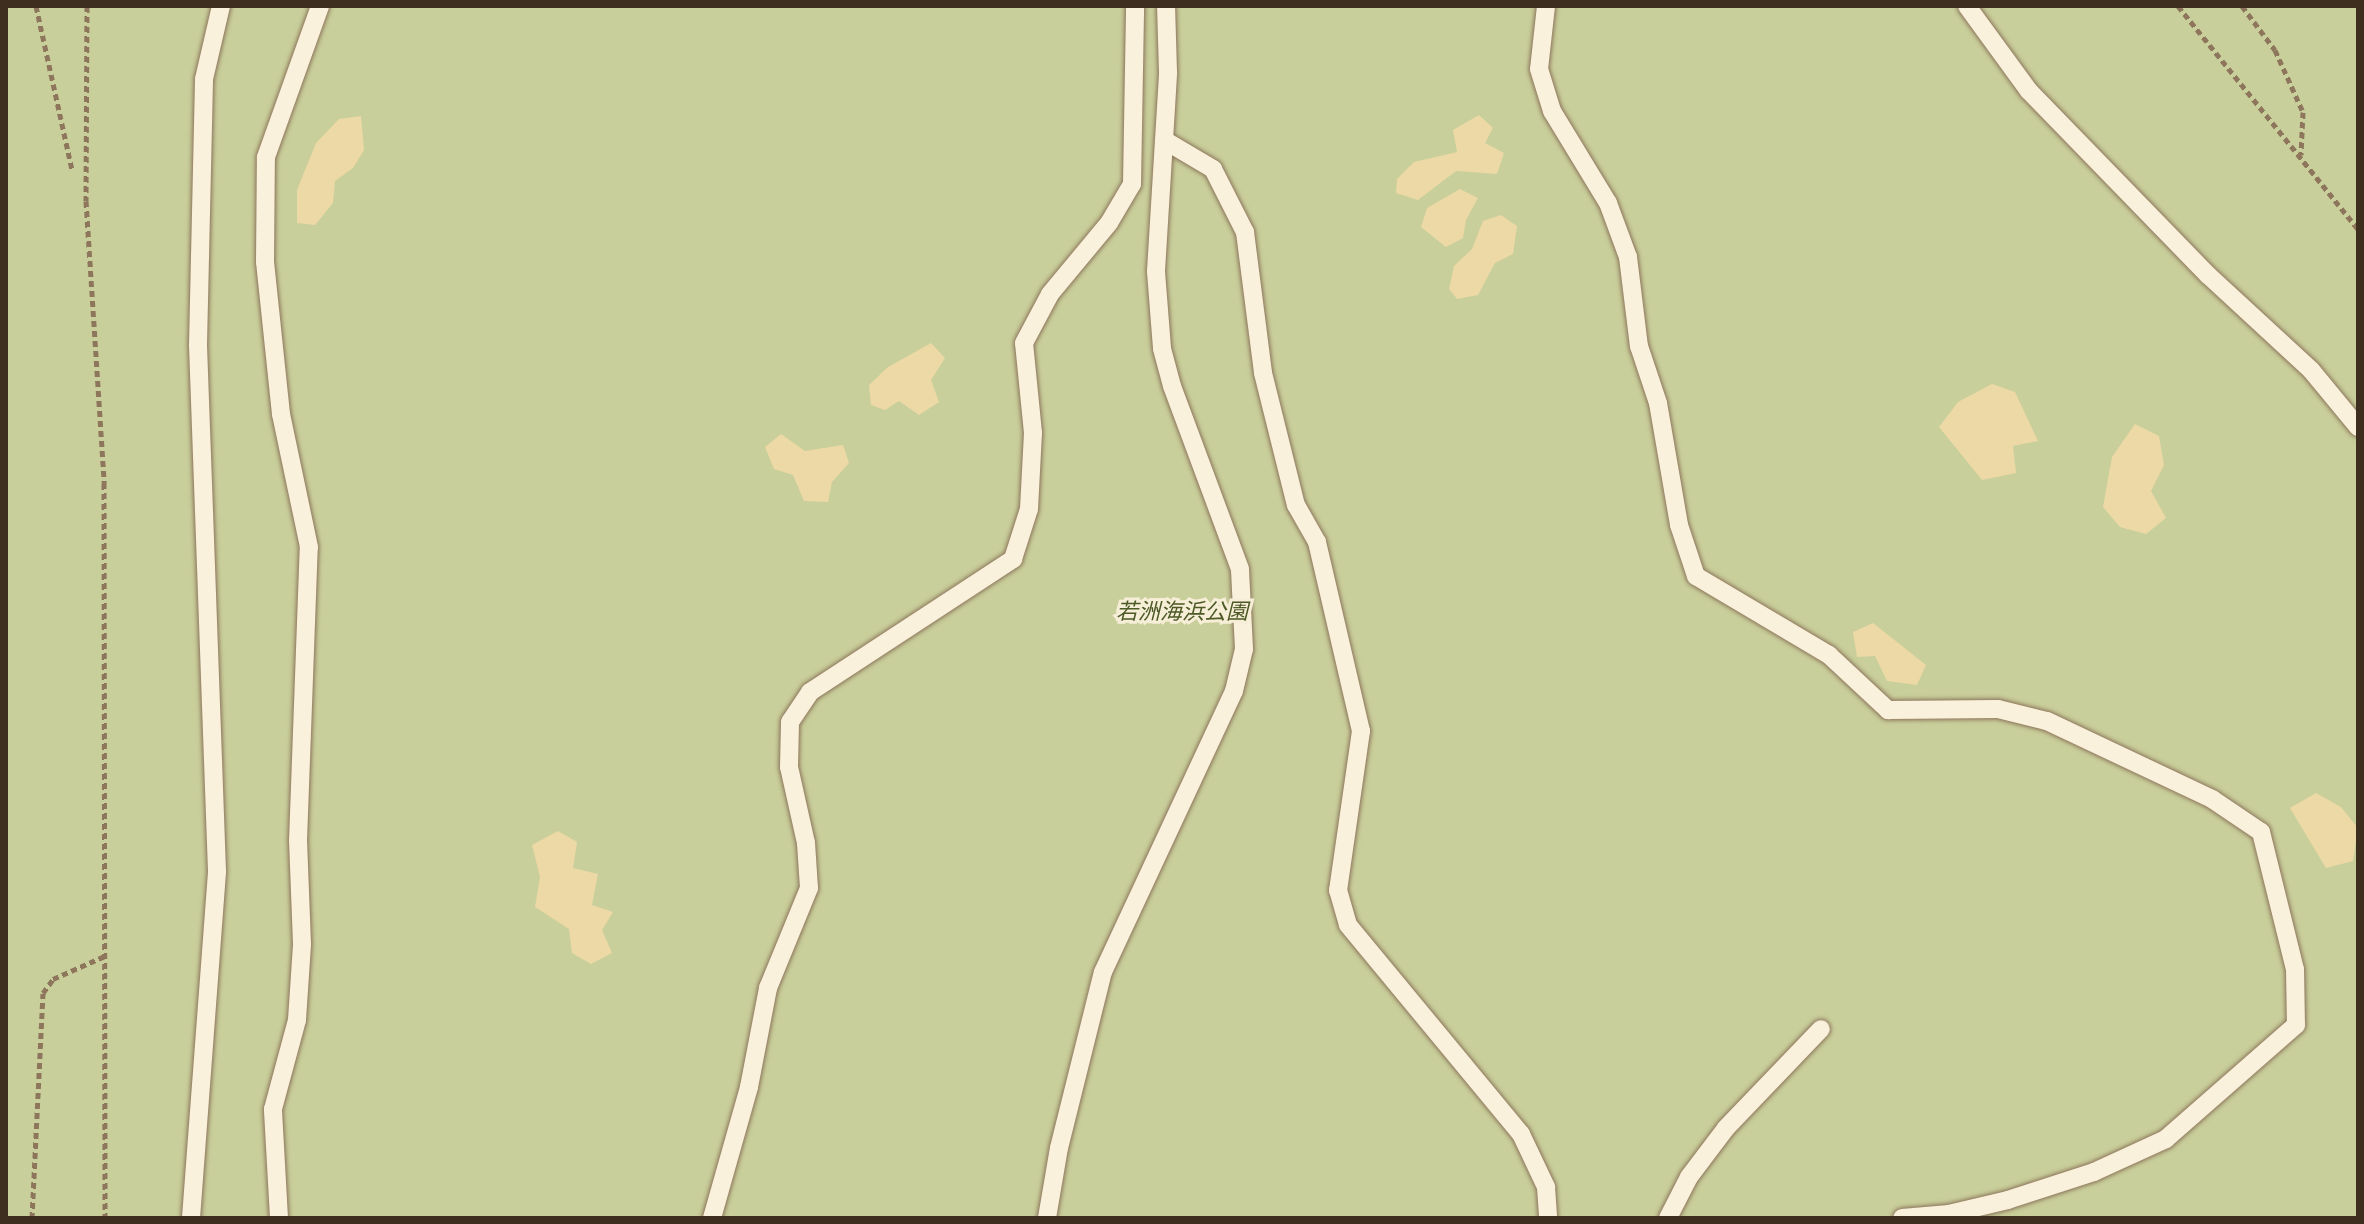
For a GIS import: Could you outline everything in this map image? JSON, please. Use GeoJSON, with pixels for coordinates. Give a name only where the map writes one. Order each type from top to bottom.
{"type":"FeatureCollection","features":[{"type":"Feature","properties":{"kind":"lane"},"geometry":{"type":"LineString","coordinates":[[191,1218],[217,871],[198,345],[204,79],[221,6]]}},
{"type":"Feature","properties":{"kind":"lane"},"geometry":{"type":"LineString","coordinates":[[279,1218],[273,1109],[297,1020],[302,944],[298,841],[309,547],[281,414],[265,262],[266,157],[320,6]]}},
{"type":"Feature","properties":{"kind":"lane"},"geometry":{"type":"LineString","coordinates":[[712,1218],[749,1087],[768,988],[809,888],[806,843],[789,767],[790,722],[810,692],[1013,559],[1029,509],[1033,433],[1024,343],[1050,294],[1109,223],[1132,184],[1135,6]]}},
{"type":"Feature","properties":{"kind":"lane"},"geometry":{"type":"LineString","coordinates":[[1047,1218],[1103,972],[1234,691],[1244,649],[1240,569],[1172,386],[1162,348],[1156,271],[1164,140],[1166,6]]}},
{"type":"Feature","properties":{"kind":"lane"},"geometry":{"type":"LineString","coordinates":[[1546,6],[1539,69],[1552,111],[1608,203],[1628,257],[1639,346],[1658,403],[1679,525],[1696,576],[1829,655],[1888,710],[1998,709],[2047,721],[2212,799],[2261,832],[2295,969],[2296,1025],[2166,1139],[2094,1172],[2008,1200],[1949,1214],[1902,1218]]}},
{"type":"Feature","properties":{"kind":"lane"},"geometry":{"type":"LineString","coordinates":[[1967,6],[2029,91],[2208,275],[2311,370],[2358,427]]}},
{"type":"Feature","properties":{"kind":"lane"},"geometry":{"type":"LineString","coordinates":[[1164,140],[1213,169],[1245,232],[1263,373],[1296,505],[1317,542],[1361,731],[1338,890],[1348,925],[1521,1134],[1546,1187],[1548,1218]]}},
{"type":"Feature","properties":{"kind":"lane"},"geometry":{"type":"LineString","coordinates":[[1668,1218],[1689,1177],[1726,1128],[1821,1029]]}},
{"type":"Feature","properties":{"kind":"path"},"geometry":{"type":"LineString","coordinates":[[36,6],[72,170]]}},
{"type":"Feature","properties":{"kind":"path"},"geometry":{"type":"LineString","coordinates":[[87,6],[86,201],[104,483],[105,1218]]}},
{"type":"Feature","properties":{"kind":"path"},"geometry":{"type":"LineString","coordinates":[[2178,6],[2358,226]]}},
{"type":"Feature","properties":{"kind":"path"},"geometry":{"type":"LineString","coordinates":[[2242,6],[2275,50],[2303,112],[2299,153],[2358,226]]}},
{"type":"Feature","properties":{"kind":"path"},"geometry":{"type":"LineString","coordinates":[[32,1218],[43,993],[53,979],[105,956]]}},
{"type":"Feature","properties":{"kind":"green space","name":"若洲海浜公園"},"geometry":{"type":"Polygon","coordinates":[[[6,6],[2358,6],[2358,1218],[6,1218],[6,6]]]}},
{"type":"Feature","properties":{"kind":"sand"},"geometry":{"type":"Polygon","coordinates":[[[1479,115],[1493,128],[1485,143],[1504,153],[1497,174],[1456,171],[1418,200],[1396,193],[1397,179],[1414,162],[1457,152],[1453,130],[1479,115]]]}},
{"type":"Feature","properties":{"kind":"sand"},"geometry":{"type":"Polygon","coordinates":[[[361,116],[364,150],[353,168],[335,181],[333,203],[315,225],[297,223],[297,190],[316,143],[339,119],[361,116]]]}},
{"type":"Feature","properties":{"kind":"sand"},"geometry":{"type":"Polygon","coordinates":[[[1460,189],[1478,198],[1466,220],[1463,238],[1446,247],[1421,227],[1427,208],[1460,189]]]}},
{"type":"Feature","properties":{"kind":"sand"},"geometry":{"type":"Polygon","coordinates":[[[1501,215],[1517,226],[1513,254],[1495,263],[1478,295],[1457,299],[1449,289],[1454,266],[1472,249],[1483,221],[1501,215]]]}},
{"type":"Feature","properties":{"kind":"sand"},"geometry":{"type":"Polygon","coordinates":[[[931,343],[945,358],[931,380],[939,402],[919,415],[899,401],[885,410],[871,405],[869,385],[888,367],[931,343]]]}},
{"type":"Feature","properties":{"kind":"sand"},"geometry":{"type":"Polygon","coordinates":[[[1992,384],[2015,392],[2038,441],[2013,446],[2016,473],[1982,480],[1939,427],[1958,402],[1992,384]]]}},
{"type":"Feature","properties":{"kind":"sand"},"geometry":{"type":"Polygon","coordinates":[[[2135,424],[2159,436],[2164,465],[2151,491],[2166,518],[2146,534],[2120,527],[2103,507],[2112,457],[2135,424]]]}},
{"type":"Feature","properties":{"kind":"sand"},"geometry":{"type":"Polygon","coordinates":[[[781,434],[805,451],[843,445],[849,463],[832,482],[828,502],[804,501],[793,475],[774,469],[765,447],[781,434]]]}},
{"type":"Feature","properties":{"kind":"sand"},"geometry":{"type":"Polygon","coordinates":[[[1873,623],[1926,665],[1917,685],[1887,681],[1875,656],[1857,657],[1853,632],[1873,623]]]}},
{"type":"Feature","properties":{"kind":"sand"},"geometry":{"type":"Polygon","coordinates":[[[2316,793],[2341,807],[2358,828],[2353,861],[2326,868],[2290,808],[2316,793]]]}},
{"type":"Feature","properties":{"kind":"sand"},"geometry":{"type":"Polygon","coordinates":[[[558,831],[577,842],[573,868],[598,874],[592,905],[613,912],[602,930],[612,953],[591,964],[572,953],[569,929],[535,907],[540,877],[532,845],[558,831]]]}}]}
